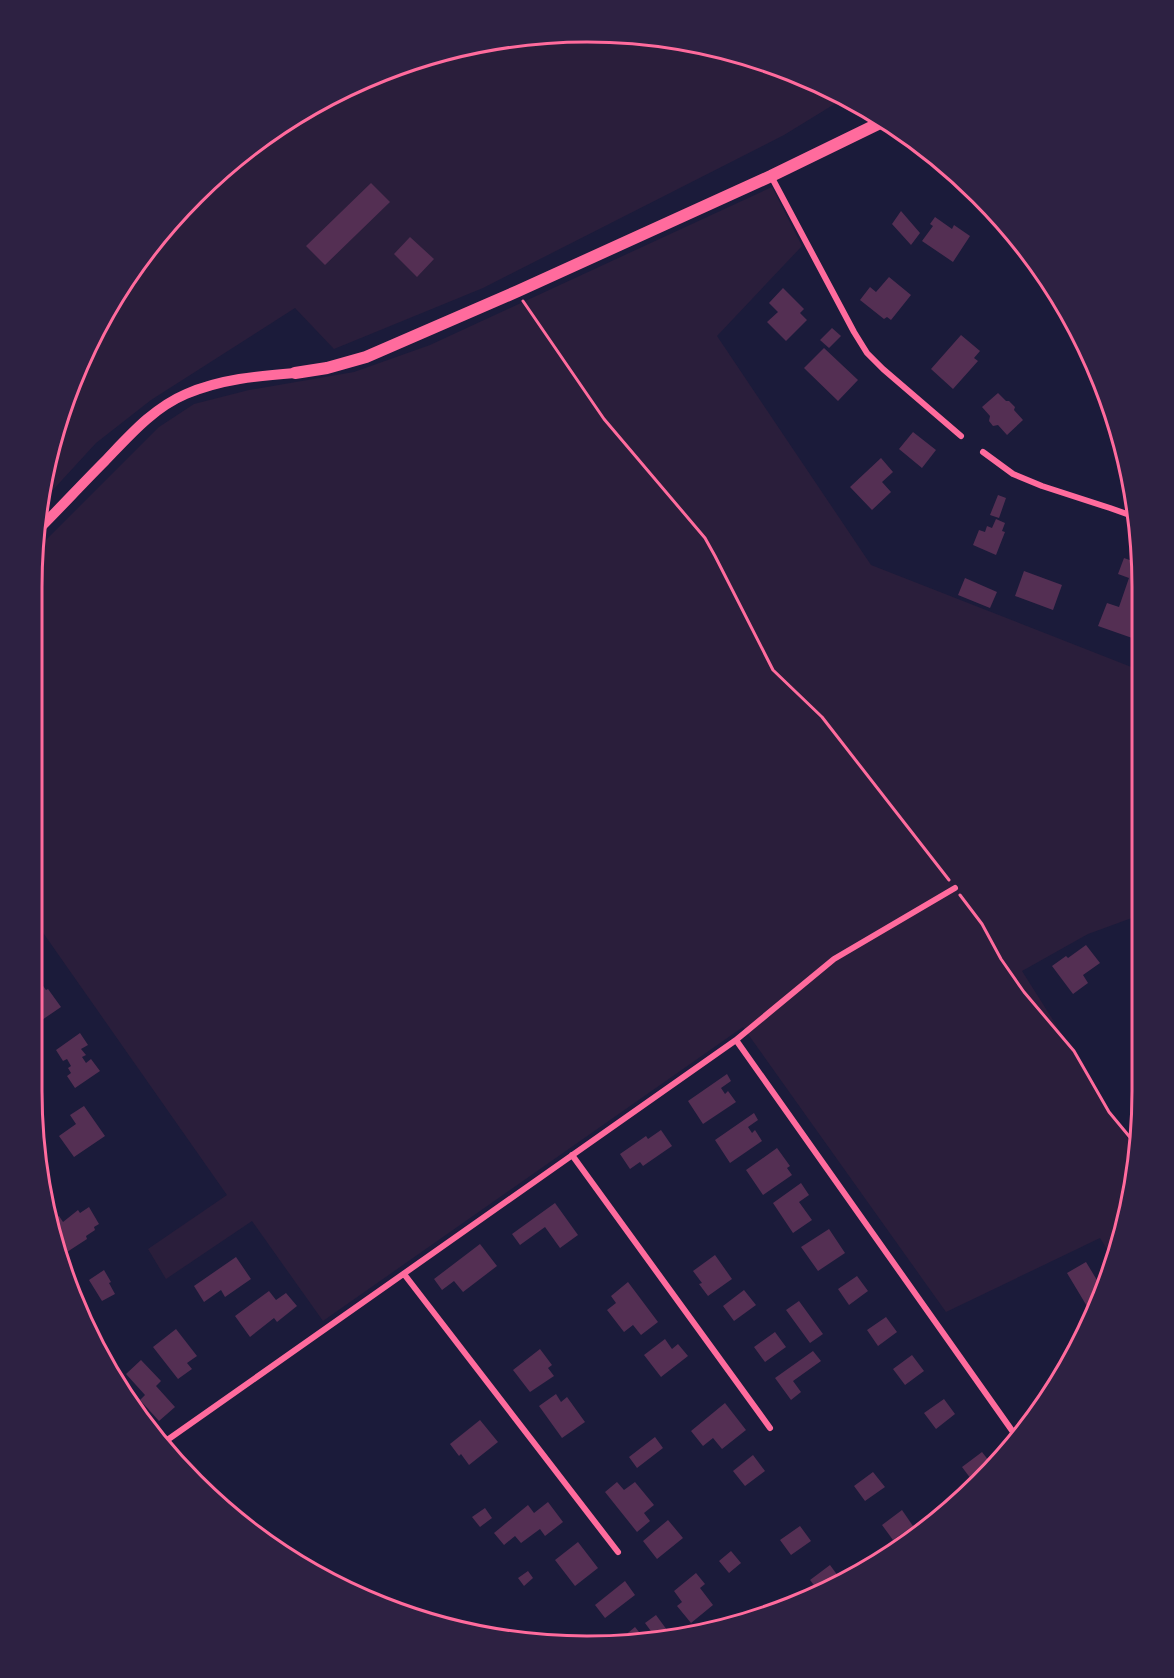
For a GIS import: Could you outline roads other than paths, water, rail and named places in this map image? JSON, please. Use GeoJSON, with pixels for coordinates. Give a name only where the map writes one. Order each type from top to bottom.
{"type":"FeatureCollection","features":[{"type":"Feature","properties":{"kind":"main road"},"geometry":{"type":"LineString","coordinates":[[295,373],[327,368],[366,357],[771,176],[876,125]]}},
{"type":"Feature","properties":{"kind":"street"},"geometry":{"type":"LineString","coordinates":[[771,176],[867,353],[961,436]]}},
{"type":"Feature","properties":{"kind":"street"},"geometry":{"type":"LineString","coordinates":[[46,521],[138,427],[162,407],[184,394],[208,385],[234,379],[295,373]]}},
{"type":"Feature","properties":{"kind":"street"},"geometry":{"type":"LineString","coordinates":[[983,452],[1013,474],[1127,514]]}},
{"type":"Feature","properties":{"kind":"street"},"geometry":{"type":"LineString","coordinates":[[168,1439],[736,1040],[834,959],[955,888]]}},
{"type":"Feature","properties":{"kind":"street"},"geometry":{"type":"LineString","coordinates":[[736,1040],[1012,1431]]}},
{"type":"Feature","properties":{"kind":"street"},"geometry":{"type":"LineString","coordinates":[[572,1155],[770,1428]]}},
{"type":"Feature","properties":{"kind":"street"},"geometry":{"type":"LineString","coordinates":[[404,1274],[618,1552]]}}]}
